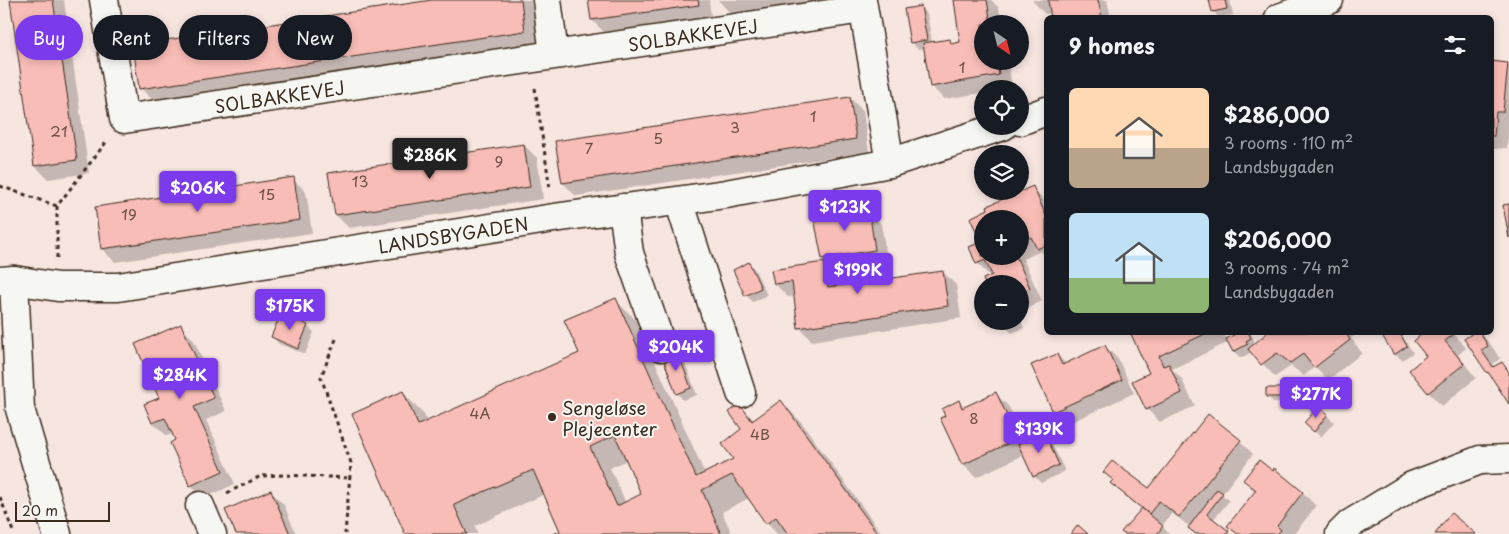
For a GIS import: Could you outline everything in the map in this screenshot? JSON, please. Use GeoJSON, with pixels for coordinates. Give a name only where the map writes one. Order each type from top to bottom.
{"type":"FeatureCollection","features":[{"type":"Feature","properties":{"kind":"street"},"geometry":{"type":"LineString","coordinates":[[104,0],[124,119]]}},
{"type":"Feature","properties":{"kind":"street"},"geometry":{"type":"LineString","coordinates":[[542,56],[547,0]]}},
{"type":"Feature","properties":{"kind":"street"},"geometry":{"type":"LineString","coordinates":[[1287,15],[1329,0]]}},
{"type":"Feature","properties":{"kind":"street"},"geometry":{"type":"LineString","coordinates":[[862,4],[890,163]]}},
{"type":"Feature","properties":{"kind":"street","name":"SOLBAKKEVEJ"},"geometry":{"type":"LineString","coordinates":[[124,119],[542,56],[862,4]]}},
{"type":"Feature","properties":{"kind":"street"},"geometry":{"type":"LineString","coordinates":[[1029,118],[1044,112]]}},
{"type":"Feature","properties":{"kind":"street","name":"LANDSBYGADEN"},"geometry":{"type":"LineString","coordinates":[[5,277],[58,287],[118,287],[554,218],[726,194],[890,163],[976,135]]}},
{"type":"Feature","properties":{"kind":"street"},"geometry":{"type":"LineString","coordinates":[[679,201],[741,393]]}},
{"type":"Feature","properties":{"kind":"street"},"geometry":{"type":"LineString","coordinates":[[623,208],[629,253],[662,347]]}},
{"type":"Feature","properties":{"kind":"street"},"geometry":{"type":"LineString","coordinates":[[5,277],[20,409],[57,534]]}},
{"type":"Feature","properties":{"kind":"street"},"geometry":{"type":"LineString","coordinates":[[1340,534],[1350,524],[1412,486],[1480,460],[1509,459]]}},
{"type":"Feature","properties":{"kind":"street"},"geometry":{"type":"LineString","coordinates":[[200,506],[212,534]]}},
{"type":"Feature","properties":{"kind":"path"},"geometry":{"type":"LineString","coordinates":[[542,56],[554,218]]}},
{"type":"Feature","properties":{"kind":"path"},"geometry":{"type":"LineString","coordinates":[[58,287],[57,206],[124,119]]}},
{"type":"Feature","properties":{"kind":"path"},"geometry":{"type":"LineString","coordinates":[[0,186],[57,206]]}},
{"type":"Feature","properties":{"kind":"path"},"geometry":{"type":"LineString","coordinates":[[336,339],[321,377],[351,463],[346,534]]}},
{"type":"Feature","properties":{"kind":"path"},"geometry":{"type":"LineString","coordinates":[[200,506],[261,476],[350,478]]}},
{"type":"Feature","properties":{"kind":"path"},"geometry":{"type":"LineString","coordinates":[[0,497],[14,534]]}},
{"type":"Feature","properties":{"kind":"building"},"geometry":{"type":"Polygon","coordinates":[[[10,0],[53,0],[55,15],[15,15],[15,35],[10,0]]]}},
{"type":"Feature","properties":{"kind":"building"},"geometry":{"type":"Polygon","coordinates":[[[432,0],[521,0],[525,31],[352,57],[352,15],[332,15],[432,0]]]}},
{"type":"Feature","properties":{"kind":"building"},"geometry":{"type":"Polygon","coordinates":[[[588,0],[698,0],[699,5],[591,20],[588,0]]]}},
{"type":"Feature","properties":{"kind":"building"},"geometry":{"type":"Polygon","coordinates":[[[954,0],[987,0],[990,15],[974,15],[974,70],[998,70],[999,75],[930,87],[923,43],[950,39],[951,44],[960,42],[954,0]]]}},
{"type":"Feature","properties":{"kind":"building"},"geometry":{"type":"Polygon","coordinates":[[[1048,0],[1098,0],[1101,15],[1050,15],[1048,0]]]}},
{"type":"Feature","properties":{"kind":"building"},"geometry":{"type":"Polygon","coordinates":[[[1209,0],[1225,0],[1227,9],[1212,12],[1209,0]]]}},
{"type":"Feature","properties":{"kind":"building"},"geometry":{"type":"Polygon","coordinates":[[[921,6],[927,40],[910,43],[904,9],[921,6]]]}},
{"type":"Feature","properties":{"kind":"building"},"geometry":{"type":"Polygon","coordinates":[[[278,23],[278,60],[332,60],[139,89],[135,60],[169,60],[169,40],[179,38],[179,60],[268,60],[268,25],[278,23]]]}},
{"type":"Feature","properties":{"kind":"building"},"geometry":{"type":"Polygon","coordinates":[[[19,60],[62,60],[77,160],[34,166],[19,60]]]}},
{"type":"Feature","properties":{"kind":"building"},"geometry":{"type":"Polygon","coordinates":[[[1494,61],[1508,63],[1503,112],[1496,112],[1494,136],[1494,61]]]}},
{"type":"Feature","properties":{"kind":"building"},"geometry":{"type":"Polygon","coordinates":[[[850,97],[856,139],[562,183],[555,141],[850,97]]]}},
{"type":"Feature","properties":{"kind":"building"},"geometry":{"type":"Polygon","coordinates":[[[524,144],[530,187],[335,215],[328,173],[524,144]]]}},
{"type":"Feature","properties":{"kind":"building"},"geometry":{"type":"Polygon","coordinates":[[[294,177],[300,220],[101,249],[95,207],[294,177]]]}},
{"type":"Feature","properties":{"kind":"building"},"geometry":{"type":"Polygon","coordinates":[[[1033,186],[1044,211],[1044,246],[1037,249],[1031,237],[1029,238],[1029,210],[986,210],[988,209],[987,206],[1001,200],[1029,200],[1029,188],[1033,186]]]}},
{"type":"Feature","properties":{"kind":"building"},"geometry":{"type":"Polygon","coordinates":[[[849,204],[853,212],[869,209],[875,250],[822,259],[814,218],[830,216],[829,211],[832,207],[849,204]]]}},
{"type":"Feature","properties":{"kind":"building"},"geometry":{"type":"Polygon","coordinates":[[[1509,204],[1509,238],[1503,205],[1509,204]]]}},
{"type":"Feature","properties":{"kind":"building"},"geometry":{"type":"Polygon","coordinates":[[[974,216],[974,227],[970,218],[974,216]]]}},
{"type":"Feature","properties":{"kind":"building"},"geometry":{"type":"Polygon","coordinates":[[[974,245],[974,259],[969,247],[974,245]]]}},
{"type":"Feature","properties":{"kind":"building"},"geometry":{"type":"Polygon","coordinates":[[[749,262],[761,288],[745,296],[733,270],[749,262]]]}},
{"type":"Feature","properties":{"kind":"building"},"geometry":{"type":"Polygon","coordinates":[[[824,262],[828,287],[943,271],[948,306],[798,328],[792,282],[774,284],[771,270],[824,262]]]}},
{"type":"Feature","properties":{"kind":"building"},"geometry":{"type":"Polygon","coordinates":[[[987,265],[1020,265],[1024,275],[992,275],[987,265]]]}},
{"type":"Feature","properties":{"kind":"building","name":"Sengeløse Plejecenter"},"geometry":{"type":"Polygon","coordinates":[[[616,298],[696,477],[733,459],[722,444],[741,429],[729,412],[740,404],[752,421],[781,400],[878,534],[788,534],[776,517],[766,524],[732,475],[702,490],[721,534],[553,534],[560,531],[533,470],[454,505],[467,534],[405,534],[352,414],[403,391],[418,425],[579,353],[564,320],[616,298]],[[615,435],[590,447],[617,506],[641,494],[615,435]]]}},
{"type":"Feature","properties":{"kind":"building"},"geometry":{"type":"Polygon","coordinates":[[[281,313],[308,325],[298,349],[271,337],[281,313]]]}},
{"type":"Feature","properties":{"kind":"building"},"geometry":{"type":"Polygon","coordinates":[[[181,324],[214,398],[194,407],[223,471],[190,486],[170,443],[175,440],[165,418],[152,423],[144,404],[159,398],[135,344],[181,324]]]}},
{"type":"Feature","properties":{"kind":"building"},"geometry":{"type":"Polygon","coordinates":[[[1131,335],[1203,335],[1159,356],[1163,366],[1169,364],[1182,393],[1146,410],[1132,381],[1149,373],[1131,335]]]}},
{"type":"Feature","properties":{"kind":"building"},"geometry":{"type":"Polygon","coordinates":[[[1233,335],[1250,335],[1251,338],[1246,341],[1248,344],[1233,352],[1226,339],[1233,335]]]}},
{"type":"Feature","properties":{"kind":"building"},"geometry":{"type":"Polygon","coordinates":[[[1264,335],[1347,335],[1350,340],[1314,368],[1303,354],[1290,363],[1277,353],[1261,365],[1248,349],[1264,335]]]}},
{"type":"Feature","properties":{"kind":"building"},"geometry":{"type":"Polygon","coordinates":[[[1382,335],[1401,335],[1407,346],[1394,355],[1382,335]]]}},
{"type":"Feature","properties":{"kind":"building"},"geometry":{"type":"Polygon","coordinates":[[[1421,335],[1453,335],[1445,341],[1464,364],[1428,393],[1409,370],[1426,356],[1414,341],[1421,335]]]}},
{"type":"Feature","properties":{"kind":"building"},"geometry":{"type":"Polygon","coordinates":[[[1470,335],[1482,335],[1488,346],[1481,350],[1493,367],[1502,362],[1509,372],[1509,404],[1488,372],[1464,339],[1470,335]]]}},
{"type":"Feature","properties":{"kind":"building"},"geometry":{"type":"Polygon","coordinates":[[[1105,345],[1122,380],[1053,412],[1031,365],[1057,354],[1062,365],[1105,345]]]}},
{"type":"Feature","properties":{"kind":"building"},"geometry":{"type":"Polygon","coordinates":[[[677,350],[691,388],[676,394],[662,355],[677,350]]]}},
{"type":"Feature","properties":{"kind":"building"},"geometry":{"type":"Polygon","coordinates":[[[1266,388],[1281,388],[1280,397],[1266,397],[1266,388]]]}},
{"type":"Feature","properties":{"kind":"building"},"geometry":{"type":"Polygon","coordinates":[[[996,392],[1018,439],[962,465],[940,418],[945,416],[942,409],[959,400],[962,408],[996,392]]]}},
{"type":"Feature","properties":{"kind":"building"},"geometry":{"type":"Polygon","coordinates":[[[1319,406],[1328,414],[1314,432],[1304,423],[1319,406]]]}},
{"type":"Feature","properties":{"kind":"building"},"geometry":{"type":"Polygon","coordinates":[[[1208,414],[1241,440],[1179,517],[1159,501],[1149,514],[1110,483],[1113,480],[1103,472],[1112,461],[1149,488],[1208,414]]]}},
{"type":"Feature","properties":{"kind":"building"},"geometry":{"type":"Polygon","coordinates":[[[1044,431],[1059,465],[1033,477],[1018,444],[1044,431]]]}},
{"type":"Feature","properties":{"kind":"building"},"geometry":{"type":"Polygon","coordinates":[[[1259,460],[1273,471],[1274,468],[1303,492],[1277,526],[1281,530],[1277,534],[1238,534],[1227,526],[1256,490],[1243,480],[1259,460]]]}},
{"type":"Feature","properties":{"kind":"building"},"geometry":{"type":"Polygon","coordinates":[[[1217,489],[1223,493],[1207,514],[1229,531],[1227,534],[1196,534],[1188,528],[1217,489]]]}},
{"type":"Feature","properties":{"kind":"building"},"geometry":{"type":"Polygon","coordinates":[[[271,490],[290,534],[236,534],[225,510],[271,490]]]}},
{"type":"Feature","properties":{"kind":"building"},"geometry":{"type":"Polygon","coordinates":[[[1142,508],[1163,526],[1157,534],[1124,534],[1121,532],[1142,508]]]}},
{"type":"Feature","properties":{"kind":"building"},"geometry":{"type":"Polygon","coordinates":[[[1451,513],[1476,534],[1435,534],[1451,513]]]}},
{"type":"Feature","properties":{"kind":"building"},"geometry":{"type":"Polygon","coordinates":[[[1078,525],[1088,534],[1071,534],[1078,525]]]}},
{"type":"Feature","properties":{"kind":"place","name":"Sengeløse Plejecenter"},"geometry":{"type":"Point","coordinates":[552,417]}}]}
